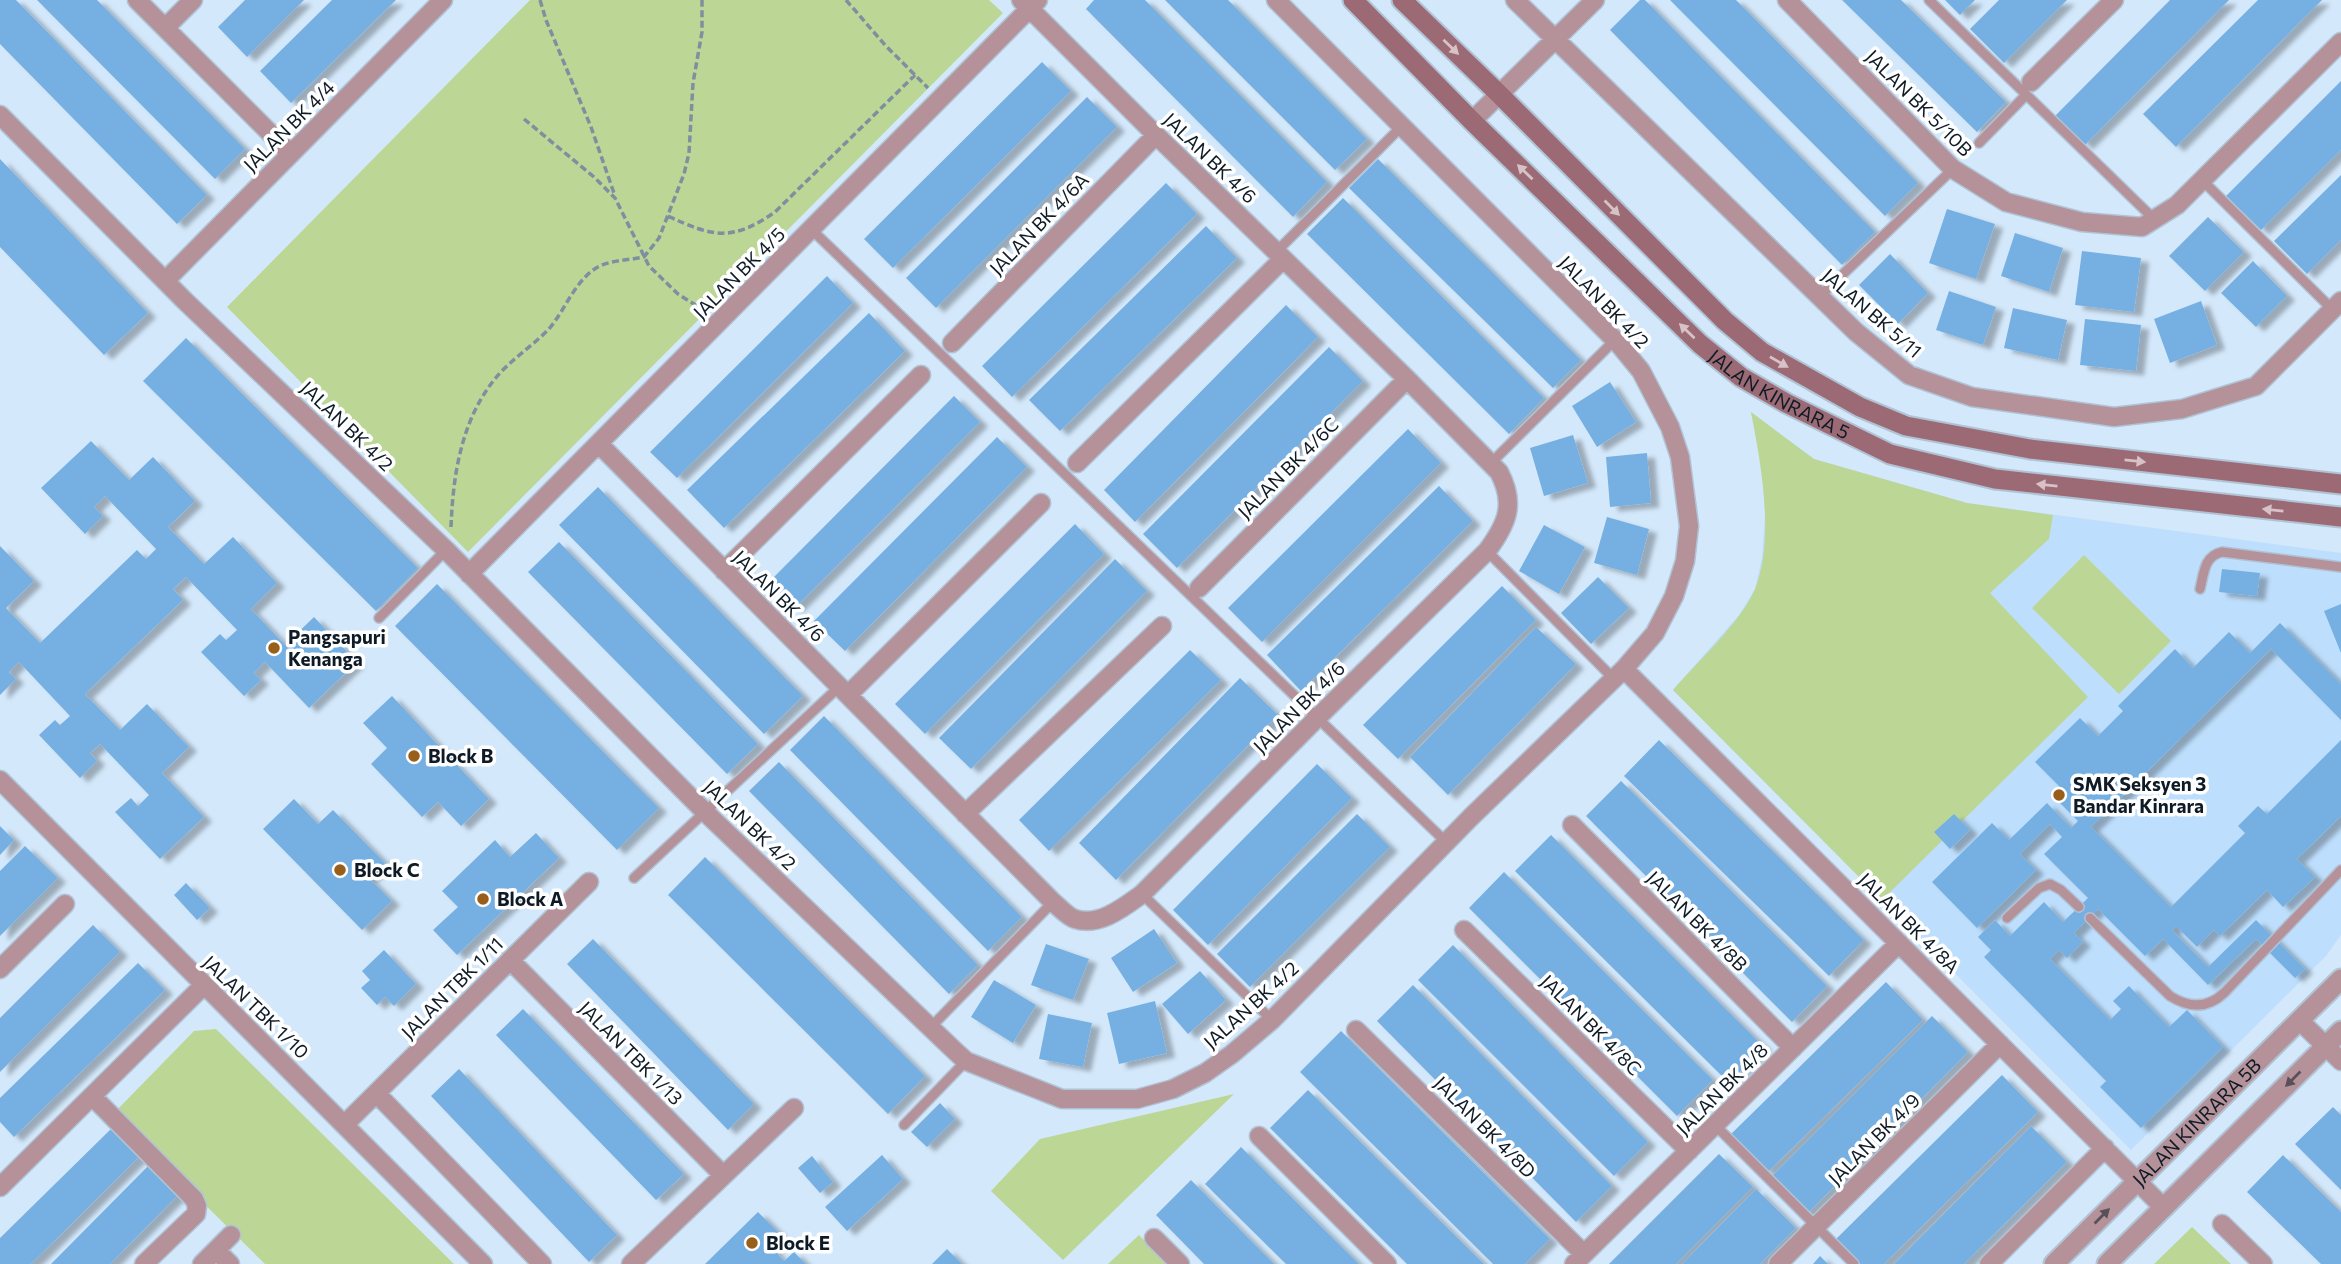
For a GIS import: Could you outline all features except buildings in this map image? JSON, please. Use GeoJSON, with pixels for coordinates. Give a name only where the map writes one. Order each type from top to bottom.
{"type":"FeatureCollection","features":[{"type":"Feature","properties":{"kind":"main road","name":"JALAN KINRARA 5"},"geometry":{"type":"LineString","coordinates":[[1353,0],[1472,121],[1700,344],[1741,377],[1796,409],[1889,454],[1995,480],[2341,517]]}},
{"type":"Feature","properties":{"kind":"main road","name":"JALAN KINRARA 5"},"geometry":{"type":"LineString","coordinates":[[1402,0],[1725,321],[1762,352],[1860,407],[1906,426],[2030,449],[2341,484]]}},
{"type":"Feature","properties":{"kind":"street"},"geometry":{"type":"LineString","coordinates":[[137,0],[290,154]]}},
{"type":"Feature","properties":{"kind":"street"},"geometry":{"type":"LineString","coordinates":[[165,28],[193,0]]}},
{"type":"Feature","properties":{"kind":"street","name":"JALAN BK 4/4"},"geometry":{"type":"LineString","coordinates":[[164,281],[443,0]]}},
{"type":"Feature","properties":{"kind":"street","name":"JALAN BK 4/2"},"geometry":{"type":"LineString","coordinates":[[0,115],[164,281],[446,550],[705,812],[966,1061],[1062,1099],[1137,1099],[1173,1089],[1205,1073],[1272,1020],[1446,842],[1619,674],[1655,633],[1674,597],[1685,561],[1689,526],[1680,457],[1670,427],[1641,371],[1615,340],[1276,0]]}},
{"type":"Feature","properties":{"kind":"street","name":"JALAN BK 5/11"},"geometry":{"type":"LineString","coordinates":[[1515,0],[1819,297],[1856,332],[1909,375],[1972,397],[2114,417],[2182,410],[2256,386],[2339,304]]}},
{"type":"Feature","properties":{"kind":"street"},"geometry":{"type":"LineString","coordinates":[[1472,121],[1595,0]]}},
{"type":"Feature","properties":{"kind":"street","name":"JALAN BK 5/10B"},"geometry":{"type":"LineString","coordinates":[[1787,0],[1953,169],[2006,202],[2082,222],[2142,227],[2177,205],[2341,41]]}},
{"type":"Feature","properties":{"kind":"street"},"geometry":{"type":"LineString","coordinates":[[2028,89],[2115,0]]}},
{"type":"Feature","properties":{"kind":"street","name":"JALAN BK 4/6"},"geometry":{"type":"LineString","coordinates":[[599,444],[1053,902],[1075,919],[1099,919],[1121,910],[1142,894],[1487,551],[1503,530],[1509,506],[1506,486],[1491,463],[1156,135],[1030,3]]}},
{"type":"Feature","properties":{"kind":"street","name":"JALAN BK 4/5"},"geometry":{"type":"LineString","coordinates":[[469,574],[811,229],[1030,3]]}},
{"type":"Feature","properties":{"kind":"street","name":"JALAN BK 4/6A"},"geometry":{"type":"LineString","coordinates":[[952,343],[1156,135]]}},
{"type":"Feature","properties":{"kind":"street"},"geometry":{"type":"LineString","coordinates":[[1077,463],[1280,255]]}},
{"type":"Feature","properties":{"kind":"street"},"geometry":{"type":"LineString","coordinates":[[724,571],[921,375]]}},
{"type":"Feature","properties":{"kind":"street","name":"JALAN BK 4/6C"},"geometry":{"type":"LineString","coordinates":[[1199,588],[1407,379]]}},
{"type":"Feature","properties":{"kind":"street"},"geometry":{"type":"LineString","coordinates":[[843,691],[1041,503]]}},
{"type":"Feature","properties":{"kind":"street"},"geometry":{"type":"LineString","coordinates":[[965,814],[1162,626]]}},
{"type":"Feature","properties":{"kind":"street","name":"JALAN BK 4/8A"},"geometry":{"type":"LineString","coordinates":[[1619,674],[1899,943],[2164,1208]]}},
{"type":"Feature","properties":{"kind":"street","name":"JALAN TBK 1/10"},"geometry":{"type":"LineString","coordinates":[[0,780],[483,1264]]}},
{"type":"Feature","properties":{"kind":"street","name":"JALAN BK 4/8B"},"geometry":{"type":"LineString","coordinates":[[1572,825],[1793,1048]]}},
{"type":"Feature","properties":{"kind":"street","name":"JALAN TBK 1/11"},"geometry":{"type":"LineString","coordinates":[[345,1124],[589,882]]}},
{"type":"Feature","properties":{"kind":"street"},"geometry":{"type":"LineString","coordinates":[[0,969],[65,904]]}},
{"type":"Feature","properties":{"kind":"street","name":"JALAN BK 4/8C"},"geometry":{"type":"LineString","coordinates":[[1464,930],[1689,1151]]}},
{"type":"Feature","properties":{"kind":"street","name":"JALAN BK 4/8"},"geometry":{"type":"LineString","coordinates":[[1579,1259],[1899,943]]}},
{"type":"Feature","properties":{"kind":"street","name":"JALAN TBK 1/13"},"geometry":{"type":"LineString","coordinates":[[510,960],[723,1175]]}},
{"type":"Feature","properties":{"kind":"street","name":"JALAN KINRARA 5B"},"geometry":{"type":"LineString","coordinates":[[2054,1264],[2341,979]]}},
{"type":"Feature","properties":{"kind":"street"},"geometry":{"type":"LineString","coordinates":[[2,1181],[204,985]]}},
{"type":"Feature","properties":{"kind":"street"},"geometry":{"type":"LineString","coordinates":[[2300,1021],[2341,1061]]}},
{"type":"Feature","properties":{"kind":"street","name":"JALAN BK 4/8D"},"geometry":{"type":"LineString","coordinates":[[1356,1030],[1579,1259]]}},
{"type":"Feature","properties":{"kind":"street","name":"JALAN KINRARA 5B"},"geometry":{"type":"LineString","coordinates":[[2107,1264],[2341,1031]]}},
{"type":"Feature","properties":{"kind":"street","name":"JALAN BK 4/9"},"geometry":{"type":"LineString","coordinates":[[1778,1264],[2000,1044]]}},
{"type":"Feature","properties":{"kind":"street"},"geometry":{"type":"LineString","coordinates":[[376,1093],[542,1264]]}},
{"type":"Feature","properties":{"kind":"street"},"geometry":{"type":"LineString","coordinates":[[92,1096],[194,1199],[197,1206],[196,1214],[144,1264]]}},
{"type":"Feature","properties":{"kind":"street"},"geometry":{"type":"LineString","coordinates":[[631,1264],[794,1108]]}},
{"type":"Feature","properties":{"kind":"street"},"geometry":{"type":"LineString","coordinates":[[1258,1136],[1387,1264]]}},
{"type":"Feature","properties":{"kind":"street"},"geometry":{"type":"LineString","coordinates":[[1989,1264],[2105,1148]]}},
{"type":"Feature","properties":{"kind":"street"},"geometry":{"type":"LineString","coordinates":[[2222,1224],[2263,1264]]}},
{"type":"Feature","properties":{"kind":"street"},"geometry":{"type":"LineString","coordinates":[[202,1264],[231,1234]]}},
{"type":"Feature","properties":{"kind":"street"},"geometry":{"type":"LineString","coordinates":[[1154,1238],[1180,1264]]}},
{"type":"Feature","properties":{"kind":"street"},"geometry":{"type":"LineString","coordinates":[[216,1250],[230,1264]]}},
{"type":"Feature","properties":{"kind":"lane"},"geometry":{"type":"LineString","coordinates":[[1929,0],[2028,89],[2155,220]]}},
{"type":"Feature","properties":{"kind":"lane"},"geometry":{"type":"LineString","coordinates":[[1979,143],[2028,89]]}},
{"type":"Feature","properties":{"kind":"lane"},"geometry":{"type":"LineString","coordinates":[[1280,255],[1402,126]]}},
{"type":"Feature","properties":{"kind":"lane"},"geometry":{"type":"LineString","coordinates":[[1819,297],[1953,169]]}},
{"type":"Feature","properties":{"kind":"lane"},"geometry":{"type":"LineString","coordinates":[[2202,180],[2339,304]]}},
{"type":"Feature","properties":{"kind":"lane"},"geometry":{"type":"LineString","coordinates":[[811,229],[1446,842]]}},
{"type":"Feature","properties":{"kind":"lane"},"geometry":{"type":"LineString","coordinates":[[1491,463],[1615,340]]}},
{"type":"Feature","properties":{"kind":"lane"},"geometry":{"type":"LineString","coordinates":[[379,618],[446,550]]}},
{"type":"Feature","properties":{"kind":"lane"},"geometry":{"type":"LineString","coordinates":[[1487,551],[1619,674]]}},
{"type":"Feature","properties":{"kind":"lane"},"geometry":{"type":"LineString","coordinates":[[2200,589],[2207,559],[2222,552],[2341,567]]}},
{"type":"Feature","properties":{"kind":"lane"},"geometry":{"type":"LineString","coordinates":[[634,878],[843,691]]}},
{"type":"Feature","properties":{"kind":"lane"},"geometry":{"type":"LineString","coordinates":[[2090,918],[2170,996],[2180,1003],[2207,1005],[2216,1001],[2341,870]]}},
{"type":"Feature","properties":{"kind":"lane"},"geometry":{"type":"LineString","coordinates":[[2007,918],[2039,888],[2050,884],[2061,890],[2079,907]]}},
{"type":"Feature","properties":{"kind":"lane"},"geometry":{"type":"LineString","coordinates":[[1142,894],[1272,1020]]}},
{"type":"Feature","properties":{"kind":"lane"},"geometry":{"type":"LineString","coordinates":[[930,1028],[1053,902]]}},
{"type":"Feature","properties":{"kind":"lane"},"geometry":{"type":"LineString","coordinates":[[904,1125],[966,1061]]}},
{"type":"Feature","properties":{"kind":"lane"},"geometry":{"type":"LineString","coordinates":[[1715,1125],[1854,1264]]}},
{"type":"Feature","properties":{"kind":"path"},"geometry":{"type":"LineString","coordinates":[[540,0],[591,127],[615,198],[644,257],[662,280],[706,312]]}},
{"type":"Feature","properties":{"kind":"path"},"geometry":{"type":"LineString","coordinates":[[446,550],[450,534],[453,483],[462,444],[481,401],[499,375],[548,330],[587,276],[600,266],[644,257],[659,237],[690,153],[693,83],[702,32],[702,0]]}},
{"type":"Feature","properties":{"kind":"path"},"geometry":{"type":"LineString","coordinates":[[846,0],[885,45],[929,88]]}},
{"type":"Feature","properties":{"kind":"path"},"geometry":{"type":"LineString","coordinates":[[668,216],[698,230],[719,234],[737,232],[759,224],[775,212],[915,75]]}},
{"type":"Feature","properties":{"kind":"path"},"geometry":{"type":"LineString","coordinates":[[524,119],[615,198]]}},
{"type":"Feature","properties":{"kind":"shaded area","name":"SMK Seksyen 3 Bandar Kinrara"},"geometry":{"type":"Polygon","coordinates":[[[1751,412],[1814,459],[1967,503],[2341,553],[2341,935],[2326,956],[2131,1150],[1673,690],[1739,615],[1755,589],[1762,558],[1765,515],[1762,469],[1751,412]]]}},
{"type":"Feature","properties":{"kind":"green space"},"geometry":{"type":"Polygon","coordinates":[[[530,0],[989,0],[1003,13],[468,552],[227,307],[530,0]]]}},
{"type":"Feature","properties":{"kind":"green space"},"geometry":{"type":"Polygon","coordinates":[[[1751,412],[1814,459],[1967,503],[2053,515],[2049,539],[1990,593],[2088,697],[1882,900],[1673,690],[1740,615],[1755,589],[1761,569],[1764,501],[1751,412]]]}},
{"type":"Feature","properties":{"kind":"green space"},"geometry":{"type":"Polygon","coordinates":[[[2084,555],[2171,641],[2119,694],[2032,608],[2084,555]]]}},
{"type":"Feature","properties":{"kind":"green space"},"geometry":{"type":"Polygon","coordinates":[[[216,1029],[454,1264],[265,1264],[113,1114],[194,1031],[216,1029]]]}},
{"type":"Feature","properties":{"kind":"green space"},"geometry":{"type":"Polygon","coordinates":[[[1234,1094],[1063,1260],[991,1191],[1040,1139],[1234,1094]]]}},
{"type":"Feature","properties":{"kind":"green space"},"geometry":{"type":"Polygon","coordinates":[[[2192,1227],[2231,1264],[2154,1264],[2192,1227]]]}},
{"type":"Feature","properties":{"kind":"green space"},"geometry":{"type":"Polygon","coordinates":[[[1139,1235],[1166,1264],[1108,1264],[1139,1235]]]}},
{"type":"Feature","properties":{"kind":"place","name":"Pangsapuri Kenanga"},"geometry":{"type":"Point","coordinates":[274,648]}},
{"type":"Feature","properties":{"kind":"place","name":"Block B"},"geometry":{"type":"Point","coordinates":[414,756]}},
{"type":"Feature","properties":{"kind":"place","name":"SMK Seksyen 3 Bandar Kinrara"},"geometry":{"type":"Point","coordinates":[2059,795]}},
{"type":"Feature","properties":{"kind":"place","name":"Block C"},"geometry":{"type":"Point","coordinates":[340,870]}},
{"type":"Feature","properties":{"kind":"place","name":"Block A"},"geometry":{"type":"Point","coordinates":[483,899]}},
{"type":"Feature","properties":{"kind":"place","name":"Block E"},"geometry":{"type":"Point","coordinates":[752,1243]}}]}
